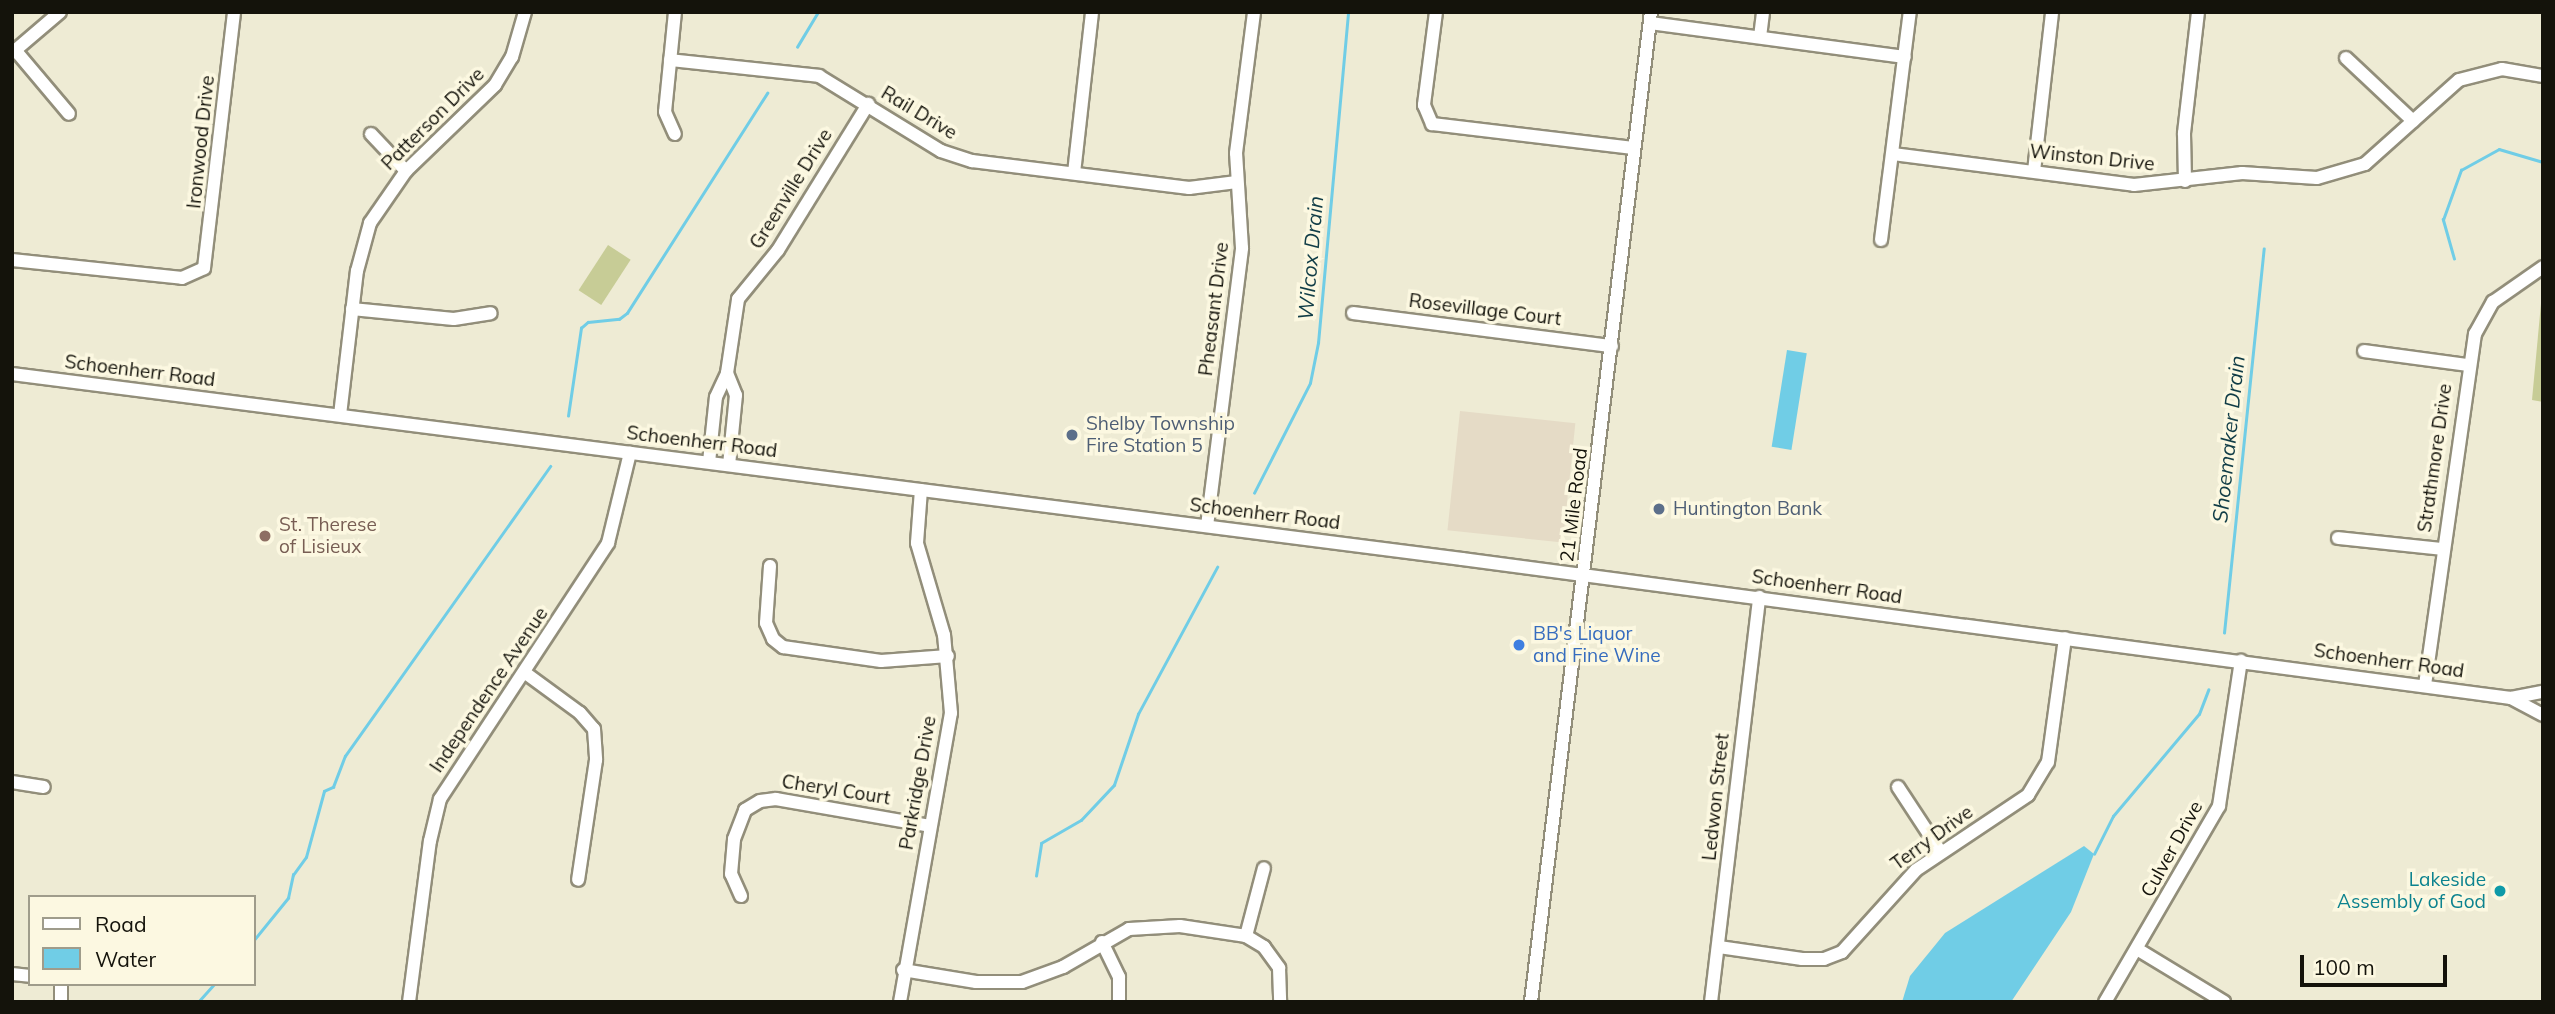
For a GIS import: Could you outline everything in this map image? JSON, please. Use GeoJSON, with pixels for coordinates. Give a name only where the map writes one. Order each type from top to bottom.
{"type":"FeatureCollection","features":[{"type":"Feature","properties":{"kind":"street"},"geometry":{"type":"LineString","coordinates":[[60,12],[14,52],[69,114]]}},
{"type":"Feature","properties":{"kind":"street","name":"Ironwood Drive"},"geometry":{"type":"LineString","coordinates":[[12,260],[182,278],[199,274],[208,258],[234,12]]}},
{"type":"Feature","properties":{"kind":"street","name":"Patterson Drive"},"geometry":{"type":"LineString","coordinates":[[340,415],[352,309],[366,232],[378,207],[405,171],[495,85],[512,57],[525,12]]}},
{"type":"Feature","properties":{"kind":"street"},"geometry":{"type":"LineString","coordinates":[[675,12],[665,111],[675,134]]}},
{"type":"Feature","properties":{"kind":"street"},"geometry":{"type":"LineString","coordinates":[[1074,173],[1092,12]]}},
{"type":"Feature","properties":{"kind":"street","name":"Pheasant Drive"},"geometry":{"type":"LineString","coordinates":[[1207,526],[1242,248],[1237,182],[1238,137],[1254,12]]}},
{"type":"Feature","properties":{"kind":"street"},"geometry":{"type":"LineString","coordinates":[[1436,12],[1424,105],[1428,120],[1493,134],[1634,148]]}},
{"type":"Feature","properties":{"kind":"street"},"geometry":{"type":"LineString","coordinates":[[1760,37],[1763,12]]}},
{"type":"Feature","properties":{"kind":"street"},"geometry":{"type":"LineString","coordinates":[[1881,240],[1910,12]]}},
{"type":"Feature","properties":{"kind":"street"},"geometry":{"type":"LineString","coordinates":[[2034,172],[2052,12]]}},
{"type":"Feature","properties":{"kind":"street"},"geometry":{"type":"LineString","coordinates":[[2185,181],[2184,133],[2198,12]]}},
{"type":"Feature","properties":{"kind":"street"},"geometry":{"type":"LineString","coordinates":[[1650,18],[1760,37],[1905,57]]}},
{"type":"Feature","properties":{"kind":"street","name":"21 Mile Road"},"geometry":{"type":"LineString","coordinates":[[1531,1002],[1585,575],[1650,18]]}},
{"type":"Feature","properties":{"kind":"street"},"geometry":{"type":"LineString","coordinates":[[2346,58],[2413,121]]}},
{"type":"Feature","properties":{"kind":"street","name":"Rail Drive"},"geometry":{"type":"LineString","coordinates":[[670,60],[806,73],[828,80],[954,156],[1189,188],[1237,182]]}},
{"type":"Feature","properties":{"kind":"street","name":"Winston Drive"},"geometry":{"type":"LineString","coordinates":[[1893,154],[2134,185],[2242,173],[2304,178],[2338,175],[2365,163],[2445,90],[2470,76],[2502,69],[2543,76]]}},
{"type":"Feature","properties":{"kind":"street","name":"Greenville Drive"},"geometry":{"type":"LineString","coordinates":[[709,462],[716,397],[727,373],[738,299],[778,250],[868,104]]}},
{"type":"Feature","properties":{"kind":"street"},"geometry":{"type":"LineString","coordinates":[[371,134],[405,171]]}},
{"type":"Feature","properties":{"kind":"street","name":"Strathmore Drive"},"geometry":{"type":"LineString","coordinates":[[2425,685],[2468,365],[2475,334],[2487,309],[2511,285],[2543,267]]}},
{"type":"Feature","properties":{"kind":"street"},"geometry":{"type":"LineString","coordinates":[[352,309],[454,319],[491,313]]}},
{"type":"Feature","properties":{"kind":"street","name":"Rosevillage Court"},"geometry":{"type":"LineString","coordinates":[[1353,313],[1612,346]]}},
{"type":"Feature","properties":{"kind":"street"},"geometry":{"type":"LineString","coordinates":[[2364,351],[2468,365]]}},
{"type":"Feature","properties":{"kind":"street","name":"Greenville Drive"},"geometry":{"type":"LineString","coordinates":[[727,373],[736,395],[729,465]]}},
{"type":"Feature","properties":{"kind":"street","name":"Schoenherr Road"},"geometry":{"type":"LineString","coordinates":[[12,374],[1759,597],[2511,698],[2543,692]]}},
{"type":"Feature","properties":{"kind":"street","name":"Independence Avenue"},"geometry":{"type":"LineString","coordinates":[[409,1002],[430,841],[440,799],[608,543],[630,453]]}},
{"type":"Feature","properties":{"kind":"street","name":"Parkridge Drive"},"geometry":{"type":"LineString","coordinates":[[900,1002],[903,970],[949,732],[948,656],[918,552],[921,490]]}},
{"type":"Feature","properties":{"kind":"street"},"geometry":{"type":"LineString","coordinates":[[2338,538],[2442,549]]}},
{"type":"Feature","properties":{"kind":"street"},"geometry":{"type":"LineString","coordinates":[[770,566],[766,622],[773,639],[783,647],[881,661],[948,656]]}},
{"type":"Feature","properties":{"kind":"street","name":"Ledwon Street"},"geometry":{"type":"LineString","coordinates":[[1711,1002],[1759,597]]}},
{"type":"Feature","properties":{"kind":"street","name":"Terry Drive"},"geometry":{"type":"LineString","coordinates":[[1719,947],[1802,960],[1830,958],[1850,946],[1903,881],[1940,851],[2019,802],[2042,778],[2048,762],[2065,638]]}},
{"type":"Feature","properties":{"kind":"street","name":"Culver Drive"},"geometry":{"type":"LineString","coordinates":[[2105,1002],[2218,806],[2241,661]]}},
{"type":"Feature","properties":{"kind":"street"},"geometry":{"type":"LineString","coordinates":[[524,672],[580,713],[594,729],[596,760],[578,880]]}},
{"type":"Feature","properties":{"kind":"street","name":"Schoenherr Road"},"geometry":{"type":"LineString","coordinates":[[2511,698],[2543,715]]}},
{"type":"Feature","properties":{"kind":"street"},"geometry":{"type":"LineString","coordinates":[[12,782],[44,787]]}},
{"type":"Feature","properties":{"kind":"street"},"geometry":{"type":"LineString","coordinates":[[1898,788],[1940,851]]}},
{"type":"Feature","properties":{"kind":"street","name":"Cheryl Court"},"geometry":{"type":"LineString","coordinates":[[741,896],[731,874],[734,839],[745,810],[760,800],[776,799],[930,826]]}},
{"type":"Feature","properties":{"kind":"street"},"geometry":{"type":"LineString","coordinates":[[1246,936],[1264,868]]}},
{"type":"Feature","properties":{"kind":"street"},"geometry":{"type":"LineString","coordinates":[[903,970],[976,982],[1022,982],[1063,967],[1102,942],[1129,929],[1155,925],[1246,936],[1273,957],[1280,975],[1284,1001]]}},
{"type":"Feature","properties":{"kind":"street"},"geometry":{"type":"LineString","coordinates":[[1102,942],[1119,977],[1119,1002]]}},
{"type":"Feature","properties":{"kind":"street"},"geometry":{"type":"LineString","coordinates":[[2137,949],[2224,1002]]}},
{"type":"Feature","properties":{"kind":"shaded area"},"geometry":{"type":"Polygon","coordinates":[[[1460,411],[1575,423],[1563,542],[1447,530],[1460,411]]]}},
{"type":"Feature","properties":{"kind":"green space"},"geometry":{"type":"Polygon","coordinates":[[[608,245],[631,260],[601,305],[579,290],[608,245]]]}},
{"type":"Feature","properties":{"kind":"green space"},"geometry":{"type":"Polygon","coordinates":[[[2543,282],[2543,402],[2532,400],[2543,282]]]}},
{"type":"Feature","properties":{"kind":"water"},"geometry":{"type":"Polygon","coordinates":[[[1787,350],[1807,353],[1791,450],[1772,447],[1787,350]]]}},
{"type":"Feature","properties":{"kind":"water"},"geometry":{"type":"Polygon","coordinates":[[[2084,846],[2094,854],[2071,912],[2011,1002],[1902,1002],[1910,976],[1945,933],[2084,846]]]}},
{"type":"Feature","properties":{"kind":"waterway"},"geometry":{"type":"LineString","coordinates":[[797,47],[818,12]]}},
{"type":"Feature","properties":{"kind":"waterway","name":"Wilcox Drain"},"geometry":{"type":"LineString","coordinates":[[1254,493],[1310,383],[1318,343],[1348,12]]}},
{"type":"Feature","properties":{"kind":"waterway"},"geometry":{"type":"LineString","coordinates":[[568,416],[581,328],[588,322],[619,319],[627,313],[767,93]]}},
{"type":"Feature","properties":{"kind":"waterway","name":"Shoemaker Drain"},"geometry":{"type":"LineString","coordinates":[[2454,259],[2443,220],[2461,170],[2499,149],[2543,162]]}},
{"type":"Feature","properties":{"kind":"waterway","name":"Shoemaker Drain"},"geometry":{"type":"LineString","coordinates":[[2224,633],[2264,249]]}},
{"type":"Feature","properties":{"kind":"waterway"},"geometry":{"type":"LineString","coordinates":[[256,938],[288,898],[293,875],[306,857],[324,791],[333,787],[345,756],[550,466]]}},
{"type":"Feature","properties":{"kind":"waterway","name":"Wilcox Drain"},"geometry":{"type":"LineString","coordinates":[[1036,876],[1041,843],[1081,820],[1114,785],[1138,714],[1217,567]]}},
{"type":"Feature","properties":{"kind":"waterway","name":"Shoemaker Drain"},"geometry":{"type":"LineString","coordinates":[[2094,854],[2113,816],[2199,714],[2208,690]]}},
{"type":"Feature","properties":{"kind":"waterway"},"geometry":{"type":"LineString","coordinates":[[198,1002],[212,986]]}},
{"type":"Feature","properties":{"kind":"place","name":"Shelby Township Fire Station 5"},"geometry":{"type":"Point","coordinates":[1072,435]}},
{"type":"Feature","properties":{"kind":"place","name":"Huntington Bank"},"geometry":{"type":"Point","coordinates":[1659,509]}},
{"type":"Feature","properties":{"kind":"place","name":"St. Therese of Lisieux"},"geometry":{"type":"Point","coordinates":[265,536]}},
{"type":"Feature","properties":{"kind":"place","name":"BB's Liquor and Fine Wine"},"geometry":{"type":"Point","coordinates":[1519,645]}},
{"type":"Feature","properties":{"kind":"place","name":"Lakeside Assembly of God"},"geometry":{"type":"Point","coordinates":[2500,891]}}]}
